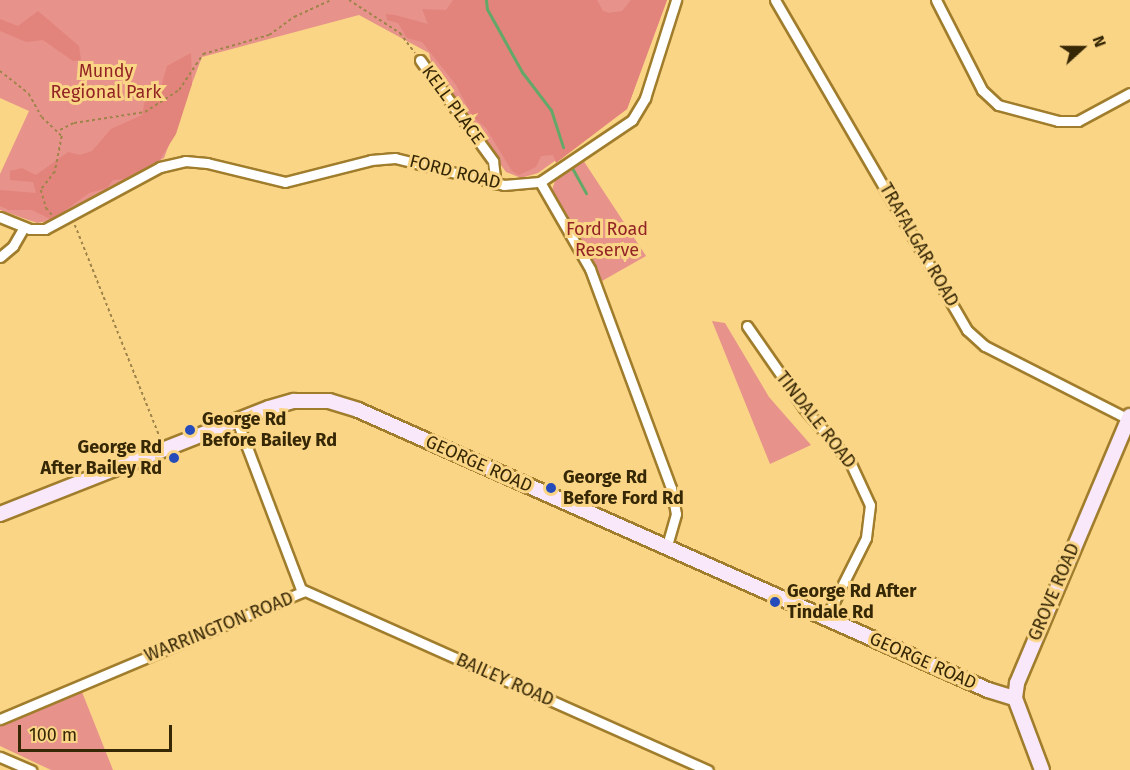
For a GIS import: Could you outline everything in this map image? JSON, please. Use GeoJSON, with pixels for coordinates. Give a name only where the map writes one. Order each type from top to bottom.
{"type":"FeatureCollection","features":[{"type":"Feature","properties":{"kind":"street"},"geometry":{"type":"LineString","coordinates":[[666,548],[676,514],[671,488],[590,269],[540,182],[632,120],[645,98],[676,0]]}},
{"type":"Feature","properties":{"kind":"street","name":"TRAFALGAR ROAD"},"geometry":{"type":"LineString","coordinates":[[775,0],[968,330],[985,346],[1130,418]]}},
{"type":"Feature","properties":{"kind":"street"},"geometry":{"type":"LineString","coordinates":[[936,0],[982,90],[998,105],[1058,121],[1078,121],[1130,93]]}},
{"type":"Feature","properties":{"kind":"street","name":"KELL PLACE"},"geometry":{"type":"LineString","coordinates":[[420,60],[493,161],[496,184]]}},
{"type":"Feature","properties":{"kind":"street","name":"FORD ROAD"},"geometry":{"type":"LineString","coordinates":[[0,217],[24,227],[40,230],[61,222],[150,172],[178,161],[207,163],[285,182],[394,158],[496,184],[540,182]]}},
{"type":"Feature","properties":{"kind":"street"},"geometry":{"type":"LineString","coordinates":[[0,257],[13,246],[24,227]]}},
{"type":"Feature","properties":{"kind":"street","name":"TINDALE ROAD"},"geometry":{"type":"LineString","coordinates":[[747,326],[804,408],[850,462],[870,506],[866,538],[826,618]]}},
{"type":"Feature","properties":{"kind":"street","name":"GEORGE ROAD"},"geometry":{"type":"LineString","coordinates":[[0,514],[237,420],[294,401],[340,404],[988,690],[1015,698]]}},
{"type":"Feature","properties":{"kind":"street","name":"GROVE ROAD"},"geometry":{"type":"LineString","coordinates":[[1015,698],[1023,663],[1130,418]]}},
{"type":"Feature","properties":{"kind":"street","name":"WARRINGTON ROAD"},"geometry":{"type":"LineString","coordinates":[[0,719],[18,708],[292,599],[303,590],[237,420]]}},
{"type":"Feature","properties":{"kind":"street","name":"BAILEY ROAD"},"geometry":{"type":"LineString","coordinates":[[303,590],[708,770]]}},
{"type":"Feature","properties":{"kind":"street"},"geometry":{"type":"LineString","coordinates":[[1015,698],[1042,770]]}},
{"type":"Feature","properties":{"kind":"street"},"geometry":{"type":"LineString","coordinates":[[0,757],[31,770]]}},
{"type":"Feature","properties":{"kind":"path"},"geometry":{"type":"LineString","coordinates":[[60,130],[74,123],[145,112],[179,90],[203,54],[269,34],[294,17],[331,0]]}},
{"type":"Feature","properties":{"kind":"path"},"geometry":{"type":"LineString","coordinates":[[349,0],[399,33],[420,60]]}},
{"type":"Feature","properties":{"kind":"path"},"geometry":{"type":"LineString","coordinates":[[0,71],[29,94],[42,117],[60,130]]}},
{"type":"Feature","properties":{"kind":"path"},"geometry":{"type":"LineString","coordinates":[[60,130],[60,156],[55,172],[41,190],[45,208],[61,222]]}},
{"type":"Feature","properties":{"kind":"path"},"geometry":{"type":"LineString","coordinates":[[74,222],[162,444]]}},
{"type":"Feature","properties":{"kind":"green space","name":"Mundy Regional Park"},"geometry":{"type":"Polygon","coordinates":[[[0,0],[667,0],[627,109],[538,173],[521,178],[506,172],[434,74],[429,53],[359,15],[202,57],[164,158],[54,220],[37,223],[0,210],[0,174],[29,111],[0,98],[0,0]]]}},
{"type":"Feature","properties":{"kind":"green space","name":"Ford Road Reserve"},"geometry":{"type":"Polygon","coordinates":[[[583,160],[646,256],[602,281],[552,190],[556,178],[583,160]]]}},
{"type":"Feature","properties":{"kind":"green space"},"geometry":{"type":"Polygon","coordinates":[[[712,321],[725,323],[769,397],[811,445],[770,464],[712,321]]]}},
{"type":"Feature","properties":{"kind":"green space"},"geometry":{"type":"Polygon","coordinates":[[[80,687],[113,770],[51,770],[0,746],[0,725],[7,719],[80,687]]]}},
{"type":"Feature","properties":{"kind":"shaded area"},"geometry":{"type":"Polygon","coordinates":[[[453,0],[597,0],[603,11],[609,13],[622,11],[631,0],[667,0],[627,109],[556,163],[553,155],[541,156],[536,167],[519,175],[512,171],[486,128],[473,117],[456,85],[422,42],[407,38],[398,23],[387,20],[386,14],[428,24],[422,9],[446,10],[453,0]]]}},
{"type":"Feature","properties":{"kind":"shaded area"},"geometry":{"type":"Polygon","coordinates":[[[38,11],[79,46],[81,60],[73,61],[43,40],[26,42],[0,31],[0,19],[18,26],[38,11]]]}},
{"type":"Feature","properties":{"kind":"shaded area"},"geometry":{"type":"Polygon","coordinates":[[[191,53],[192,84],[176,134],[159,161],[124,179],[113,180],[107,188],[89,193],[52,220],[32,210],[9,210],[0,206],[0,190],[36,193],[33,182],[10,180],[10,171],[22,168],[36,175],[68,152],[80,155],[92,151],[111,129],[142,115],[145,100],[161,87],[167,66],[191,53]]]}},
{"type":"Feature","properties":{"kind":"waterway"},"geometry":{"type":"LineString","coordinates":[[486,0],[487,9],[522,72],[551,110],[563,147]]}},
{"type":"Feature","properties":{"kind":"waterway"},"geometry":{"type":"LineString","coordinates":[[571,166],[586,193]]}},
{"type":"Feature","properties":{"kind":"place","name":"George Rd Before Bailey Rd"},"geometry":{"type":"Point","coordinates":[190,430]}},
{"type":"Feature","properties":{"kind":"place","name":"George Rd After Bailey Rd"},"geometry":{"type":"Point","coordinates":[174,458]}},
{"type":"Feature","properties":{"kind":"place","name":"George Rd Before Ford Rd"},"geometry":{"type":"Point","coordinates":[551,488]}},
{"type":"Feature","properties":{"kind":"place","name":"George Rd After Tindale Rd"},"geometry":{"type":"Point","coordinates":[775,602]}}]}
